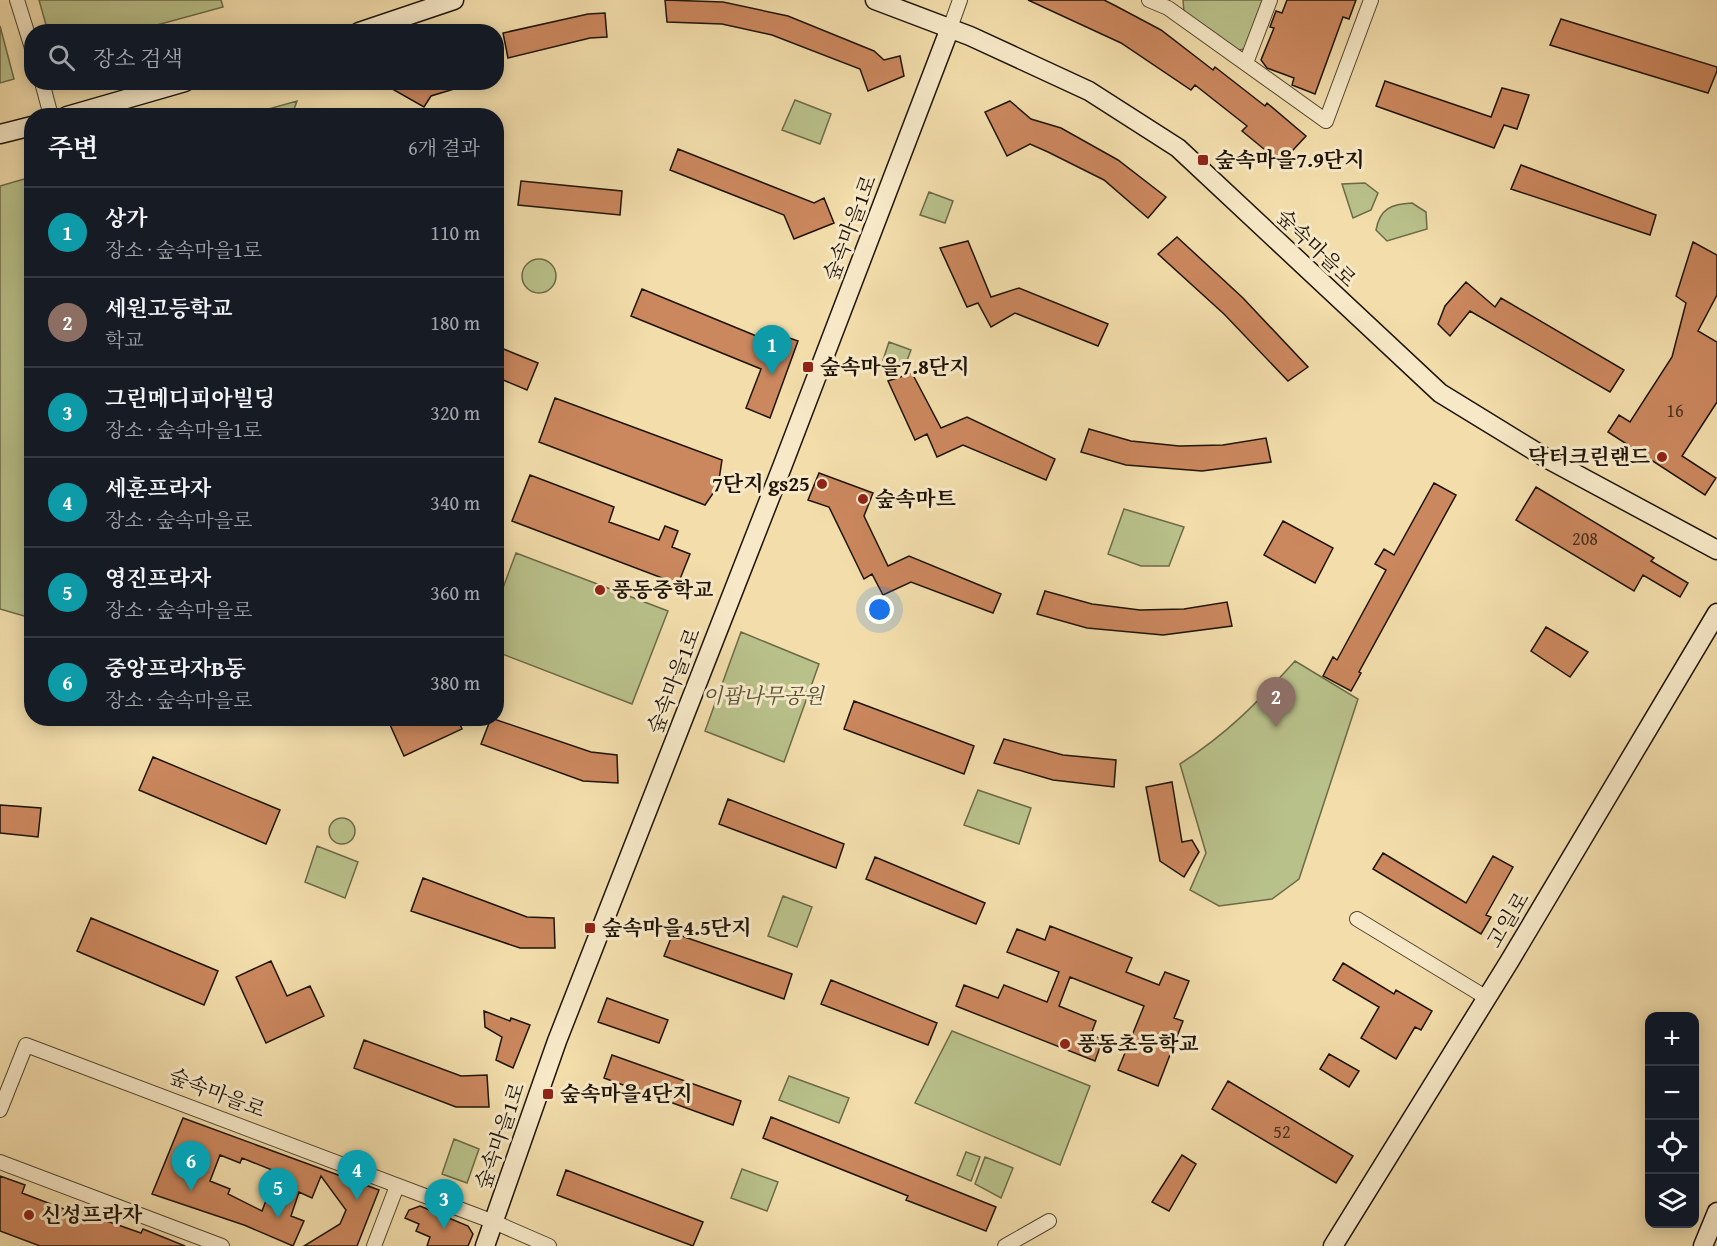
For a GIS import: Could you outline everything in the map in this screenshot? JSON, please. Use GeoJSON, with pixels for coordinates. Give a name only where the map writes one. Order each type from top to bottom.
{"type":"FeatureCollection","features":[{"type":"Feature","properties":{"kind":"main road"},"geometry":{"type":"LineString","coordinates":[[383,24],[454,0]]}},
{"type":"Feature","properties":{"kind":"main road","name":"숲속마을로"},"geometry":{"type":"LineString","coordinates":[[875,0],[950,28],[1089,91],[1178,148],[1440,393],[1546,458],[1717,550]]}},
{"type":"Feature","properties":{"kind":"main road","name":"숲속마을1로"},"geometry":{"type":"LineString","coordinates":[[484,1246],[560,1031],[789,449],[950,28]]}},
{"type":"Feature","properties":{"kind":"main road"},"geometry":{"type":"LineString","coordinates":[[96,108],[157,90]]}},
{"type":"Feature","properties":{"kind":"main road"},"geometry":{"type":"LineString","coordinates":[[0,134],[24,128]]}},
{"type":"Feature","properties":{"kind":"main road","name":"고일로"},"geometry":{"type":"LineString","coordinates":[[1333,1246],[1487,998],[1717,613]]}},
{"type":"Feature","properties":{"kind":"main road"},"geometry":{"type":"LineString","coordinates":[[1703,1246],[1717,1212]]}},
{"type":"Feature","properties":{"kind":"street"},"geometry":{"type":"LineString","coordinates":[[17,0],[24,24]]}},
{"type":"Feature","properties":{"kind":"street","name":"숲속마을1로"},"geometry":{"type":"LineString","coordinates":[[950,28],[960,0]]}},
{"type":"Feature","properties":{"kind":"street"},"geometry":{"type":"LineString","coordinates":[[1149,0],[1169,4],[1326,122],[1371,0]]}},
{"type":"Feature","properties":{"kind":"street"},"geometry":{"type":"LineString","coordinates":[[1246,63],[1270,0]]}},
{"type":"Feature","properties":{"kind":"street"},"geometry":{"type":"LineString","coordinates":[[44,90],[49,108]]}},
{"type":"Feature","properties":{"kind":"street"},"geometry":{"type":"LineString","coordinates":[[1357,919],[1487,998]]}},
{"type":"Feature","properties":{"kind":"street","name":"숲속마을로"},"geometry":{"type":"LineString","coordinates":[[0,1110],[26,1045],[397,1186]]}},
{"type":"Feature","properties":{"kind":"street"},"geometry":{"type":"LineString","coordinates":[[0,1162],[222,1246]]}},
{"type":"Feature","properties":{"kind":"street"},"geometry":{"type":"LineString","coordinates":[[375,1246],[397,1186],[494,1222],[549,1246]]}},
{"type":"Feature","properties":{"kind":"street"},"geometry":{"type":"LineString","coordinates":[[1005,1246],[1049,1221]]}},
{"type":"Feature","properties":{"kind":"green space"},"geometry":{"type":"Polygon","coordinates":[[[39,0],[221,0],[223,7],[161,24],[46,24],[39,0]]]}},
{"type":"Feature","properties":{"kind":"green space"},"geometry":{"type":"Polygon","coordinates":[[[1183,0],[1264,0],[1246,49],[1238,50],[1184,12],[1183,0]]]}},
{"type":"Feature","properties":{"kind":"green space"},"geometry":{"type":"Polygon","coordinates":[[[0,26],[14,79],[0,83],[0,26]]]}},
{"type":"Feature","properties":{"kind":"green space"},"geometry":{"type":"Polygon","coordinates":[[[795,100],[831,114],[820,144],[782,130],[795,100]]]}},
{"type":"Feature","properties":{"kind":"green space"},"geometry":{"type":"Polygon","coordinates":[[[297,101],[294,108],[272,108],[297,101]]]}},
{"type":"Feature","properties":{"kind":"green space"},"geometry":{"type":"Polygon","coordinates":[[[24,179],[24,616],[0,609],[0,186],[24,179]]]}},
{"type":"Feature","properties":{"kind":"green space"},"geometry":{"type":"Polygon","coordinates":[[[1365,183],[1378,193],[1371,210],[1353,218],[1342,184],[1365,183]]]}},
{"type":"Feature","properties":{"kind":"green space"},"geometry":{"type":"Polygon","coordinates":[[[929,192],[953,201],[945,223],[920,215],[929,192]]]}},
{"type":"Feature","properties":{"kind":"green space"},"geometry":{"type":"Polygon","coordinates":[[[1412,203],[1426,212],[1427,229],[1387,241],[1376,230],[1380,217],[1393,206],[1412,203]]]}},
{"type":"Feature","properties":{"kind":"green space"},"geometry":{"type":"Polygon","coordinates":[[[539,259],[551,264],[556,276],[551,288],[539,293],[527,288],[522,276],[527,264],[539,259]]]}},
{"type":"Feature","properties":{"kind":"green space"},"geometry":{"type":"Polygon","coordinates":[[[889,342],[911,350],[904,368],[883,360],[889,342]]]}},
{"type":"Feature","properties":{"kind":"green space"},"geometry":{"type":"Polygon","coordinates":[[[1124,509],[1184,527],[1169,566],[1141,566],[1108,554],[1124,509]]]}},
{"type":"Feature","properties":{"kind":"green space"},"geometry":{"type":"Polygon","coordinates":[[[516,553],[668,611],[632,704],[504,655],[504,585],[516,553]]]}},
{"type":"Feature","properties":{"kind":"green space","name":"이팝나무공원"},"geometry":{"type":"Polygon","coordinates":[[[741,632],[819,664],[784,762],[705,731],[741,632]]]}},
{"type":"Feature","properties":{"kind":"green space"},"geometry":{"type":"Polygon","coordinates":[[[1295,661],[1358,699],[1299,879],[1272,899],[1219,906],[1190,890],[1206,853],[1180,764],[1213,741],[1241,717],[1295,661]]]}},
{"type":"Feature","properties":{"kind":"green space"},"geometry":{"type":"Polygon","coordinates":[[[978,790],[1031,808],[1019,844],[964,825],[978,790]]]}},
{"type":"Feature","properties":{"kind":"green space"},"geometry":{"type":"Polygon","coordinates":[[[342,818],[352,821],[355,831],[352,841],[342,844],[332,841],[329,831],[332,821],[342,818]]]}},
{"type":"Feature","properties":{"kind":"green space"},"geometry":{"type":"Polygon","coordinates":[[[317,846],[358,862],[345,898],[305,882],[317,846]]]}},
{"type":"Feature","properties":{"kind":"green space"},"geometry":{"type":"Polygon","coordinates":[[[783,896],[812,907],[797,947],[768,936],[783,896]]]}},
{"type":"Feature","properties":{"kind":"green space"},"geometry":{"type":"Polygon","coordinates":[[[952,1031],[1090,1086],[1060,1165],[915,1103],[952,1031]]]}},
{"type":"Feature","properties":{"kind":"green space"},"geometry":{"type":"Polygon","coordinates":[[[789,1076],[849,1098],[839,1123],[779,1100],[789,1076]]]}},
{"type":"Feature","properties":{"kind":"green space"},"geometry":{"type":"Polygon","coordinates":[[[454,1139],[479,1149],[467,1183],[442,1174],[454,1139]]]}},
{"type":"Feature","properties":{"kind":"green space"},"geometry":{"type":"Polygon","coordinates":[[[966,1152],[980,1157],[971,1181],[957,1175],[966,1152]]]}},
{"type":"Feature","properties":{"kind":"green space"},"geometry":{"type":"Polygon","coordinates":[[[985,1157],[1013,1168],[1001,1198],[975,1184],[985,1157]]]}},
{"type":"Feature","properties":{"kind":"green space"},"geometry":{"type":"Polygon","coordinates":[[[742,1169],[778,1182],[767,1211],[731,1198],[742,1169]]]}},
{"type":"Feature","properties":{"kind":"building"},"geometry":{"type":"Polygon","coordinates":[[[665,0],[723,2],[788,16],[874,51],[884,60],[900,56],[904,76],[868,91],[860,69],[772,35],[722,24],[667,22],[665,0]]]}},
{"type":"Feature","properties":{"kind":"building"},"geometry":{"type":"Polygon","coordinates":[[[1028,0],[1104,0],[1161,30],[1213,70],[1215,67],[1265,106],[1267,103],[1306,136],[1281,163],[1242,131],[1247,126],[1195,85],[1191,90],[1121,43],[1028,0]]]}},
{"type":"Feature","properties":{"kind":"building"},"geometry":{"type":"Polygon","coordinates":[[[1287,0],[1356,0],[1349,19],[1343,17],[1315,94],[1292,85],[1294,78],[1267,68],[1261,60],[1274,28],[1270,27],[1276,11],[1282,13],[1287,0]]]}},
{"type":"Feature","properties":{"kind":"building"},"geometry":{"type":"Polygon","coordinates":[[[605,13],[607,37],[590,38],[508,58],[504,33],[588,14],[605,13]]]}},
{"type":"Feature","properties":{"kind":"building"},"geometry":{"type":"Polygon","coordinates":[[[1561,19],[1717,67],[1708,93],[1550,45],[1561,19]]]}},
{"type":"Feature","properties":{"kind":"building"},"geometry":{"type":"Polygon","coordinates":[[[1385,81],[1491,117],[1502,88],[1529,95],[1517,129],[1504,125],[1494,148],[1376,106],[1385,81]]]}},
{"type":"Feature","properties":{"kind":"building"},"geometry":{"type":"Polygon","coordinates":[[[394,90],[451,90],[431,96],[424,107],[394,90]]]}},
{"type":"Feature","properties":{"kind":"building"},"geometry":{"type":"Polygon","coordinates":[[[1010,101],[1031,119],[1061,128],[1118,160],[1166,197],[1148,218],[1104,180],[1030,144],[1007,156],[985,112],[1010,101]]]}},
{"type":"Feature","properties":{"kind":"building"},"geometry":{"type":"Polygon","coordinates":[[[678,149],[814,203],[824,198],[834,223],[794,239],[784,215],[670,170],[678,149]]]}},
{"type":"Feature","properties":{"kind":"building"},"geometry":{"type":"Polygon","coordinates":[[[1521,165],[1656,215],[1650,235],[1511,189],[1521,165]]]}},
{"type":"Feature","properties":{"kind":"building"},"geometry":{"type":"Polygon","coordinates":[[[521,181],[622,191],[620,215],[518,205],[521,181]]]}},
{"type":"Feature","properties":{"kind":"building"},"geometry":{"type":"Polygon","coordinates":[[[1177,237],[1243,298],[1308,367],[1288,381],[1224,314],[1158,254],[1177,237]]]}},
{"type":"Feature","properties":{"kind":"building"},"geometry":{"type":"Polygon","coordinates":[[[968,241],[991,297],[1019,288],[1108,324],[1098,346],[1015,313],[991,327],[978,303],[967,307],[940,248],[968,241]]]}},
{"type":"Feature","properties":{"kind":"building"},"geometry":{"type":"Polygon","coordinates":[[[1693,242],[1717,255],[1717,295],[1698,331],[1717,342],[1717,402],[1682,456],[1716,478],[1705,495],[1608,432],[1619,415],[1630,422],[1672,357],[1686,303],[1676,296],[1693,242]]]}},
{"type":"Feature","properties":{"kind":"building"},"geometry":{"type":"Polygon","coordinates":[[[1466,282],[1495,307],[1501,298],[1624,370],[1610,392],[1470,311],[1450,336],[1438,324],[1445,306],[1466,282]]]}},
{"type":"Feature","properties":{"kind":"building"},"geometry":{"type":"Polygon","coordinates":[[[642,289],[771,342],[775,333],[798,341],[770,418],[746,408],[761,369],[631,316],[642,289]]]}},
{"type":"Feature","properties":{"kind":"building"},"geometry":{"type":"Polygon","coordinates":[[[504,349],[538,363],[527,390],[504,380],[504,349]]]}},
{"type":"Feature","properties":{"kind":"building"},"geometry":{"type":"Polygon","coordinates":[[[912,373],[941,428],[967,417],[1055,459],[1046,480],[963,445],[937,457],[927,434],[915,440],[888,381],[912,373]]]}},
{"type":"Feature","properties":{"kind":"building"},"geometry":{"type":"Polygon","coordinates":[[[555,398],[722,460],[718,486],[705,505],[539,442],[555,398]]]}},
{"type":"Feature","properties":{"kind":"building"},"geometry":{"type":"Polygon","coordinates":[[[1089,429],[1131,441],[1179,446],[1223,445],[1266,438],[1271,462],[1202,471],[1126,465],[1081,452],[1089,429]]]}},
{"type":"Feature","properties":{"kind":"building"},"geometry":{"type":"Polygon","coordinates":[[[819,473],[873,493],[864,516],[888,566],[909,556],[1001,594],[993,613],[911,582],[883,595],[872,574],[864,579],[829,507],[808,500],[819,473]]]}},
{"type":"Feature","properties":{"kind":"building"},"geometry":{"type":"Polygon","coordinates":[[[530,475],[614,507],[609,522],[659,540],[665,526],[678,531],[672,547],[690,554],[678,584],[512,521],[530,475]]]}},
{"type":"Feature","properties":{"kind":"building"},"geometry":{"type":"Polygon","coordinates":[[[1434,483],[1456,495],[1359,672],[1361,673],[1351,691],[1323,676],[1333,657],[1337,660],[1386,570],[1375,564],[1384,549],[1394,555],[1434,483]]]}},
{"type":"Feature","properties":{"kind":"building"},"geometry":{"type":"Polygon","coordinates":[[[1536,487],[1654,558],[1651,561],[1688,583],[1680,597],[1643,575],[1634,591],[1516,520],[1536,487]]]}},
{"type":"Feature","properties":{"kind":"building"},"geometry":{"type":"Polygon","coordinates":[[[1283,521],[1333,548],[1315,583],[1264,555],[1283,521]]]}},
{"type":"Feature","properties":{"kind":"building"},"geometry":{"type":"Polygon","coordinates":[[[1045,591],[1092,604],[1140,610],[1184,609],[1227,602],[1232,626],[1163,635],[1087,628],[1037,614],[1045,591]]]}},
{"type":"Feature","properties":{"kind":"building"},"geometry":{"type":"Polygon","coordinates":[[[1546,627],[1588,652],[1570,677],[1531,651],[1546,627]]]}},
{"type":"Feature","properties":{"kind":"building"},"geometry":{"type":"Polygon","coordinates":[[[854,701],[974,746],[964,774],[844,729],[854,701]]]}},
{"type":"Feature","properties":{"kind":"building"},"geometry":{"type":"Polygon","coordinates":[[[504,722],[591,752],[617,755],[618,783],[583,781],[481,744],[488,726],[504,726],[504,722]]]}},
{"type":"Feature","properties":{"kind":"building"},"geometry":{"type":"Polygon","coordinates":[[[391,726],[461,726],[462,729],[404,756],[391,726]]]}},
{"type":"Feature","properties":{"kind":"building"},"geometry":{"type":"Polygon","coordinates":[[[1004,739],[1063,755],[1116,760],[1114,787],[1053,780],[994,763],[1004,739]]]}},
{"type":"Feature","properties":{"kind":"building"},"geometry":{"type":"Polygon","coordinates":[[[153,757],[280,810],[266,844],[139,790],[153,757]]]}},
{"type":"Feature","properties":{"kind":"building"},"geometry":{"type":"Polygon","coordinates":[[[1172,782],[1182,842],[1192,840],[1199,852],[1184,877],[1160,861],[1146,787],[1172,782]]]}},
{"type":"Feature","properties":{"kind":"building"},"geometry":{"type":"Polygon","coordinates":[[[728,799],[844,844],[836,868],[719,824],[728,799]]]}},
{"type":"Feature","properties":{"kind":"building"},"geometry":{"type":"Polygon","coordinates":[[[0,805],[41,808],[38,837],[0,833],[0,805]]]}},
{"type":"Feature","properties":{"kind":"building"},"geometry":{"type":"Polygon","coordinates":[[[1383,853],[1466,903],[1493,856],[1513,867],[1486,915],[1491,917],[1481,934],[1373,869],[1383,853]]]}},
{"type":"Feature","properties":{"kind":"building"},"geometry":{"type":"Polygon","coordinates":[[[875,857],[985,903],[976,924],[866,879],[875,857]]]}},
{"type":"Feature","properties":{"kind":"building"},"geometry":{"type":"Polygon","coordinates":[[[423,878],[527,917],[554,918],[555,948],[520,948],[411,911],[423,878]]]}},
{"type":"Feature","properties":{"kind":"building"},"geometry":{"type":"Polygon","coordinates":[[[91,918],[218,971],[204,1005],[77,951],[91,918]]]}},
{"type":"Feature","properties":{"kind":"building"},"geometry":{"type":"Polygon","coordinates":[[[1050,926],[1132,958],[1126,972],[1159,985],[1165,972],[1189,981],[1174,1018],[1183,1021],[1158,1086],[1118,1070],[1144,1006],[1070,977],[1059,1006],[1096,1021],[1091,1034],[1103,1039],[1095,1061],[956,1006],[964,985],[998,998],[1004,985],[1047,1002],[1059,972],[1007,952],[1017,929],[1045,940],[1050,926]]]}},
{"type":"Feature","properties":{"kind":"building"},"geometry":{"type":"Polygon","coordinates":[[[673,933],[792,974],[784,999],[664,956],[673,933]]]}},
{"type":"Feature","properties":{"kind":"building"},"geometry":{"type":"Polygon","coordinates":[[[271,961],[287,996],[310,986],[324,1016],[266,1043],[236,977],[271,961]]]}},
{"type":"Feature","properties":{"kind":"building"},"geometry":{"type":"Polygon","coordinates":[[[1343,963],[1394,994],[1396,990],[1432,1011],[1421,1030],[1415,1027],[1396,1059],[1361,1038],[1379,1007],[1333,980],[1343,963]]]}},
{"type":"Feature","properties":{"kind":"building"},"geometry":{"type":"Polygon","coordinates":[[[831,980],[937,1023],[928,1045],[821,1004],[831,980]]]}},
{"type":"Feature","properties":{"kind":"building"},"geometry":{"type":"Polygon","coordinates":[[[607,998],[668,1020],[659,1043],[598,1022],[607,998]]]}},
{"type":"Feature","properties":{"kind":"building"},"geometry":{"type":"Polygon","coordinates":[[[484,1011],[510,1021],[511,1018],[530,1025],[513,1068],[496,1060],[502,1037],[485,1027],[484,1011]]]}},
{"type":"Feature","properties":{"kind":"building"},"geometry":{"type":"Polygon","coordinates":[[[364,1040],[461,1076],[487,1075],[489,1107],[456,1107],[354,1068],[364,1040]]]}},
{"type":"Feature","properties":{"kind":"building"},"geometry":{"type":"Polygon","coordinates":[[[1329,1054],[1359,1071],[1349,1087],[1320,1069],[1329,1054]]]}},
{"type":"Feature","properties":{"kind":"building"},"geometry":{"type":"Polygon","coordinates":[[[612,1055],[741,1101],[733,1125],[604,1078],[612,1055]]]}},
{"type":"Feature","properties":{"kind":"building"},"geometry":{"type":"Polygon","coordinates":[[[1228,1081],[1353,1156],[1336,1183],[1212,1109],[1228,1081]]]}},
{"type":"Feature","properties":{"kind":"building"},"geometry":{"type":"Polygon","coordinates":[[[771,1117],[996,1207],[986,1231],[906,1200],[908,1196],[763,1138],[771,1117]]]}},
{"type":"Feature","properties":{"kind":"building"},"geometry":{"type":"Polygon","coordinates":[[[183,1118],[379,1190],[357,1246],[304,1246],[340,1224],[346,1210],[321,1176],[312,1198],[299,1192],[291,1216],[304,1221],[293,1246],[244,1225],[152,1194],[183,1118]],[[220,1155],[210,1181],[230,1189],[228,1194],[262,1211],[277,1172],[242,1158],[240,1163],[220,1155]]]}},
{"type":"Feature","properties":{"kind":"building"},"geometry":{"type":"Polygon","coordinates":[[[1182,1155],[1196,1164],[1169,1211],[1152,1202],[1182,1155]]]}},
{"type":"Feature","properties":{"kind":"building"},"geometry":{"type":"Polygon","coordinates":[[[566,1170],[703,1222],[693,1246],[557,1195],[566,1170]]]}},
{"type":"Feature","properties":{"kind":"building"},"geometry":{"type":"Polygon","coordinates":[[[0,1176],[25,1185],[22,1193],[77,1214],[78,1211],[141,1233],[143,1229],[185,1246],[40,1246],[0,1231],[0,1176]]]}},
{"type":"Feature","properties":{"kind":"building"},"geometry":{"type":"Polygon","coordinates":[[[420,1206],[468,1226],[473,1234],[468,1246],[427,1246],[430,1237],[416,1231],[419,1224],[405,1218],[409,1210],[420,1206]]]}},
{"type":"Feature","properties":{"kind":"place","name":"숲속마을7.9단지"},"geometry":{"type":"Point","coordinates":[1203,160]}},
{"type":"Feature","properties":{"kind":"place","name":"숲속마을7.8단지"},"geometry":{"type":"Point","coordinates":[808,367]}},
{"type":"Feature","properties":{"kind":"place","name":"상가"},"geometry":{"type":"Point","coordinates":[772,375]}},
{"type":"Feature","properties":{"kind":"place","name":"닥터크린랜드"},"geometry":{"type":"Point","coordinates":[1662,457]}},
{"type":"Feature","properties":{"kind":"place","name":"7단지 gs25"},"geometry":{"type":"Point","coordinates":[822,484]}},
{"type":"Feature","properties":{"kind":"place","name":"숲속마트"},"geometry":{"type":"Point","coordinates":[863,499]}},
{"type":"Feature","properties":{"kind":"place","name":"풍동중학교"},"geometry":{"type":"Point","coordinates":[600,590]}},
{"type":"Feature","properties":{"kind":"place","name":"세원고등학교"},"geometry":{"type":"Point","coordinates":[1276,727]}},
{"type":"Feature","properties":{"kind":"place","name":"숲속마을4.5단지"},"geometry":{"type":"Point","coordinates":[590,928]}},
{"type":"Feature","properties":{"kind":"place","name":"풍동초등학교"},"geometry":{"type":"Point","coordinates":[1065,1044]}},
{"type":"Feature","properties":{"kind":"place","name":"숲속마을4단지"},"geometry":{"type":"Point","coordinates":[548,1094]}},
{"type":"Feature","properties":{"kind":"place","name":"중앙프라자B동"},"geometry":{"type":"Point","coordinates":[191,1191]}},
{"type":"Feature","properties":{"kind":"place","name":"세훈프라자"},"geometry":{"type":"Point","coordinates":[357,1200]}},
{"type":"Feature","properties":{"kind":"place","name":"신성프라자"},"geometry":{"type":"Point","coordinates":[29,1215]}},
{"type":"Feature","properties":{"kind":"place","name":"영진프라자"},"geometry":{"type":"Point","coordinates":[278,1218]}},
{"type":"Feature","properties":{"kind":"place","name":"그린메디피아빌딩"},"geometry":{"type":"Point","coordinates":[444,1229]}}]}
